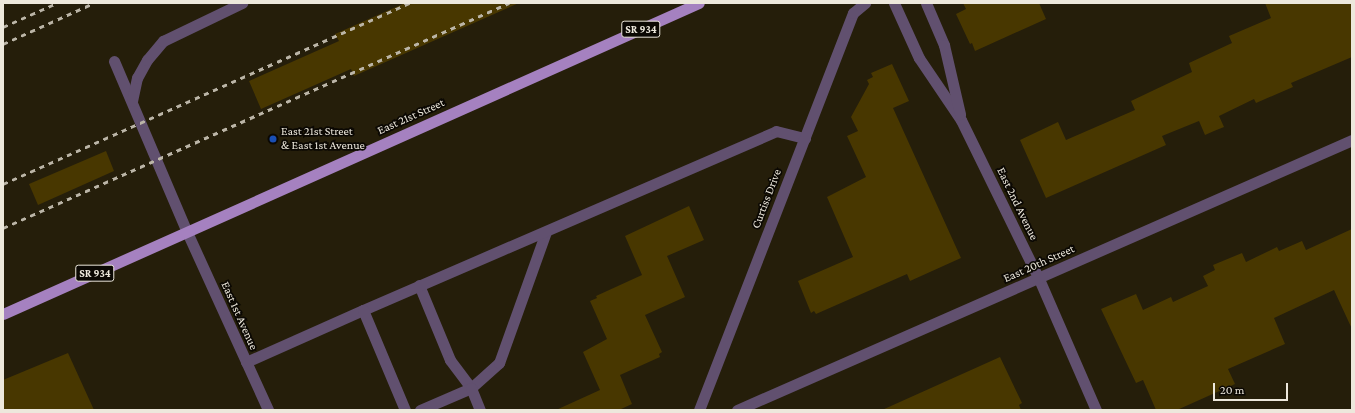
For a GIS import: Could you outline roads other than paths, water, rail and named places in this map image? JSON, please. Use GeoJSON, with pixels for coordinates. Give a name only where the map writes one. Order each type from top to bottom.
{"type":"FeatureCollection","features":[{"type":"Feature","properties":{"kind":"main road","name":"East 21st Street"},"geometry":{"type":"LineString","coordinates":[[3,314],[699,3]]}},
{"type":"Feature","properties":{"kind":"street"},"geometry":{"type":"LineString","coordinates":[[132,100],[137,78],[146,60],[163,41],[242,3]]}},
{"type":"Feature","properties":{"kind":"street","name":"Curtiss Drive"},"geometry":{"type":"LineString","coordinates":[[699,410],[853,13],[865,3]]}},
{"type":"Feature","properties":{"kind":"street","name":"East 2nd Avenue"},"geometry":{"type":"LineString","coordinates":[[894,3],[919,58],[961,120],[1039,279],[1096,410]]}},
{"type":"Feature","properties":{"kind":"street","name":"East 2nd Avenue"},"geometry":{"type":"LineString","coordinates":[[926,3],[944,45],[961,120]]}},
{"type":"Feature","properties":{"kind":"street","name":"East 1st Avenue"},"geometry":{"type":"LineString","coordinates":[[114,61],[132,100],[187,232],[268,410]]}},
{"type":"Feature","properties":{"kind":"street"},"geometry":{"type":"LineString","coordinates":[[246,362],[419,285],[546,232],[776,131],[805,138]]}},
{"type":"Feature","properties":{"kind":"street","name":"East 20th Street"},"geometry":{"type":"LineString","coordinates":[[737,410],[1039,279],[1352,140]]}},
{"type":"Feature","properties":{"kind":"street"},"geometry":{"type":"LineString","coordinates":[[420,410],[471,388],[499,363],[546,232]]}},
{"type":"Feature","properties":{"kind":"street"},"geometry":{"type":"LineString","coordinates":[[419,285],[450,360],[471,388],[480,410]]}},
{"type":"Feature","properties":{"kind":"street"},"geometry":{"type":"LineString","coordinates":[[363,310],[405,410]]}},
{"type":"Feature","properties":{"kind":"railway"},"geometry":{"type":"LineString","coordinates":[[3,27],[57,3]]}},
{"type":"Feature","properties":{"kind":"railway"},"geometry":{"type":"LineString","coordinates":[[3,44],[94,3]]}},
{"type":"Feature","properties":{"kind":"railway"},"geometry":{"type":"LineString","coordinates":[[3,184],[409,3]]}},
{"type":"Feature","properties":{"kind":"railway"},"geometry":{"type":"LineString","coordinates":[[3,228],[509,3]]}},
{"type":"Feature","properties":{"kind":"place","name":"East 21st Street & East 1st Avenue"},"geometry":{"type":"Point","coordinates":[273,139]}}]}
